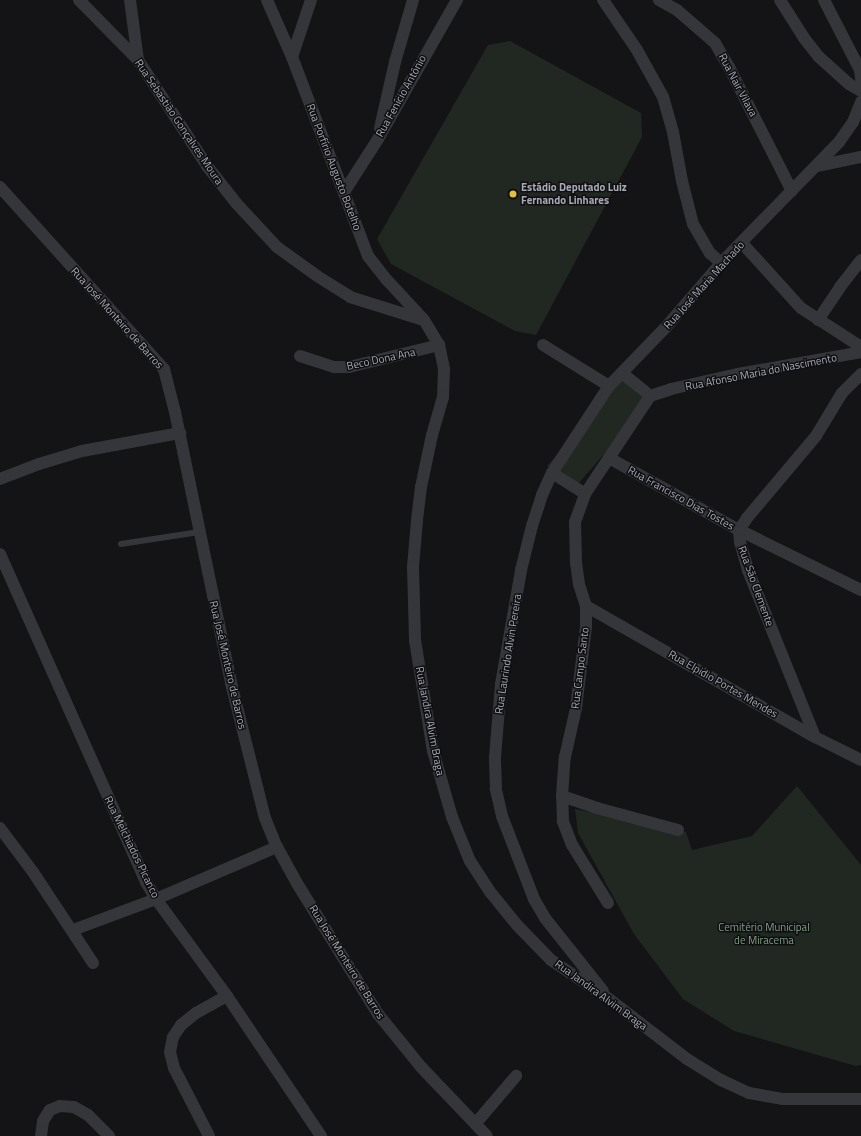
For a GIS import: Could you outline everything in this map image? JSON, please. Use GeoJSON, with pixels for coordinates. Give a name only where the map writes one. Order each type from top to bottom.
{"type":"FeatureCollection","features":[{"type":"Feature","properties":{"kind":"street","name":"Rua Sebastião Gonçalves Moura"},"geometry":{"type":"LineString","coordinates":[[79,0],[138,60],[207,166],[237,204],[278,247],[317,276],[350,297],[424,320]]}},
{"type":"Feature","properties":{"kind":"street"},"geometry":{"type":"LineString","coordinates":[[130,0],[138,60]]}},
{"type":"Feature","properties":{"kind":"street","name":"Rua Porfírio Augusto Botelho"},"geometry":{"type":"LineString","coordinates":[[267,0],[292,57],[368,256],[387,280],[424,320]]}},
{"type":"Feature","properties":{"kind":"street"},"geometry":{"type":"LineString","coordinates":[[292,57],[311,0]]}},
{"type":"Feature","properties":{"kind":"street"},"geometry":{"type":"LineString","coordinates":[[378,139],[393,69],[413,0]]}},
{"type":"Feature","properties":{"kind":"street","name":"Rua Fenício Antônio"},"geometry":{"type":"LineString","coordinates":[[344,192],[378,139],[457,0]]}},
{"type":"Feature","properties":{"kind":"street"},"geometry":{"type":"LineString","coordinates":[[602,0],[637,50],[663,97],[673,132],[682,181],[693,224],[710,253],[721,263]]}},
{"type":"Feature","properties":{"kind":"street","name":"Rua Nair Vilava"},"geometry":{"type":"LineString","coordinates":[[659,0],[677,10],[715,43],[730,67],[792,191]]}},
{"type":"Feature","properties":{"kind":"street"},"geometry":{"type":"LineString","coordinates":[[780,0],[804,38],[819,57],[849,84],[861,91]]}},
{"type":"Feature","properties":{"kind":"street"},"geometry":{"type":"LineString","coordinates":[[824,0],[861,72]]}},
{"type":"Feature","properties":{"kind":"street","name":"Rua José Maria Machado"},"geometry":{"type":"LineString","coordinates":[[552,473],[609,386],[666,327],[721,263],[840,142],[853,122],[861,102]]}},
{"type":"Feature","properties":{"kind":"street"},"geometry":{"type":"LineString","coordinates":[[817,166],[861,157]]}},
{"type":"Feature","properties":{"kind":"street","name":"Rua José Monteiro de Barros"},"geometry":{"type":"LineString","coordinates":[[0,187],[164,369],[180,433],[232,690],[265,818],[277,847],[298,885],[378,1014],[421,1067],[487,1136]]}},
{"type":"Feature","properties":{"kind":"street"},"geometry":{"type":"LineString","coordinates":[[742,243],[801,308],[861,347]]}},
{"type":"Feature","properties":{"kind":"street"},"geometry":{"type":"LineString","coordinates":[[818,320],[861,260]]}},
{"type":"Feature","properties":{"kind":"street","name":"Rua Jandira Alvim Braga"},"geometry":{"type":"LineString","coordinates":[[424,320],[439,345],[444,369],[443,397],[432,435],[421,487],[413,567],[415,640],[433,751],[455,825],[470,861],[491,893],[517,925],[551,960],[610,999],[686,1059],[721,1080],[749,1093],[783,1099],[861,1099]]}},
{"type":"Feature","properties":{"kind":"street","name":"Beco Dona Ana"},"geometry":{"type":"LineString","coordinates":[[300,356],[334,367],[350,367],[439,345]]}},
{"type":"Feature","properties":{"kind":"street"},"geometry":{"type":"LineString","coordinates":[[543,345],[609,386]]}},
{"type":"Feature","properties":{"kind":"street","name":"Rua Afonso Maria do Nascimento"},"geometry":{"type":"LineString","coordinates":[[650,396],[671,389],[738,374],[861,352]]}},
{"type":"Feature","properties":{"kind":"street"},"geometry":{"type":"LineString","coordinates":[[622,373],[650,396]]}},
{"type":"Feature","properties":{"kind":"street","name":"Rua São Clemente"},"geometry":{"type":"LineString","coordinates":[[815,737],[748,570],[740,542],[740,530],[747,518],[816,436],[842,393],[861,374]]}},
{"type":"Feature","properties":{"kind":"street","name":"Rua Campo Santo"},"geometry":{"type":"LineString","coordinates":[[608,903],[572,845],[563,821],[562,796],[565,757],[576,708],[585,646],[586,606],[579,584],[575,543],[575,522],[585,494],[650,396]]}},
{"type":"Feature","properties":{"kind":"street"},"geometry":{"type":"LineString","coordinates":[[0,479],[82,450],[180,433]]}},
{"type":"Feature","properties":{"kind":"street","name":"Rua Francisco Dias Tostes"},"geometry":{"type":"LineString","coordinates":[[609,458],[740,530],[861,590]]}},
{"type":"Feature","properties":{"kind":"street"},"geometry":{"type":"LineString","coordinates":[[552,473],[585,494]]}},
{"type":"Feature","properties":{"kind":"street","name":"Rua Laurindo Alvin Pereira"},"geometry":{"type":"LineString","coordinates":[[552,473],[538,508],[521,570],[501,684],[495,750],[496,789],[502,816],[534,899],[545,918],[610,999]]}},
{"type":"Feature","properties":{"kind":"street","name":"Rua Melchiados Picanco"},"geometry":{"type":"LineString","coordinates":[[0,554],[117,819],[156,899],[228,996],[321,1136]]}},
{"type":"Feature","properties":{"kind":"street","name":"Rua Elpidio Portes Mendes"},"geometry":{"type":"LineString","coordinates":[[586,606],[815,737],[861,760]]}},
{"type":"Feature","properties":{"kind":"street"},"geometry":{"type":"LineString","coordinates":[[562,796],[597,808],[678,830]]}},
{"type":"Feature","properties":{"kind":"street"},"geometry":{"type":"LineString","coordinates":[[0,828],[33,872],[73,930],[93,963]]}},
{"type":"Feature","properties":{"kind":"street"},"geometry":{"type":"LineString","coordinates":[[73,930],[156,899],[277,847]]}},
{"type":"Feature","properties":{"kind":"street"},"geometry":{"type":"LineString","coordinates":[[209,1136],[174,1068],[170,1052],[173,1037],[181,1025],[196,1013],[228,996]]}},
{"type":"Feature","properties":{"kind":"street"},"geometry":{"type":"LineString","coordinates":[[476,1123],[516,1076]]}},
{"type":"Feature","properties":{"kind":"street"},"geometry":{"type":"LineString","coordinates":[[41,1136],[43,1121],[50,1110],[60,1106],[74,1107],[88,1115],[109,1136]]}},
{"type":"Feature","properties":{"kind":"lane"},"geometry":{"type":"LineString","coordinates":[[121,544],[199,532]]}},
{"type":"Feature","properties":{"kind":"green space"},"geometry":{"type":"Polygon","coordinates":[[[510,41],[641,113],[642,137],[536,335],[515,331],[391,264],[377,239],[488,45],[510,41]]]}},
{"type":"Feature","properties":{"kind":"green space"},"geometry":{"type":"Polygon","coordinates":[[[622,380],[648,403],[574,489],[547,466],[622,380]]]}},
{"type":"Feature","properties":{"kind":"green space","name":"Cemitério Municipal de Miracema"},"geometry":{"type":"Polygon","coordinates":[[[797,786],[861,865],[861,1065],[856,1066],[734,1031],[683,999],[634,934],[578,833],[575,809],[686,832],[692,850],[752,836],[797,786]]]}},
{"type":"Feature","properties":{"kind":"place","name":"Estádio Deputado Luiz Fernando Linhares"},"geometry":{"type":"Point","coordinates":[513,194]}}]}
